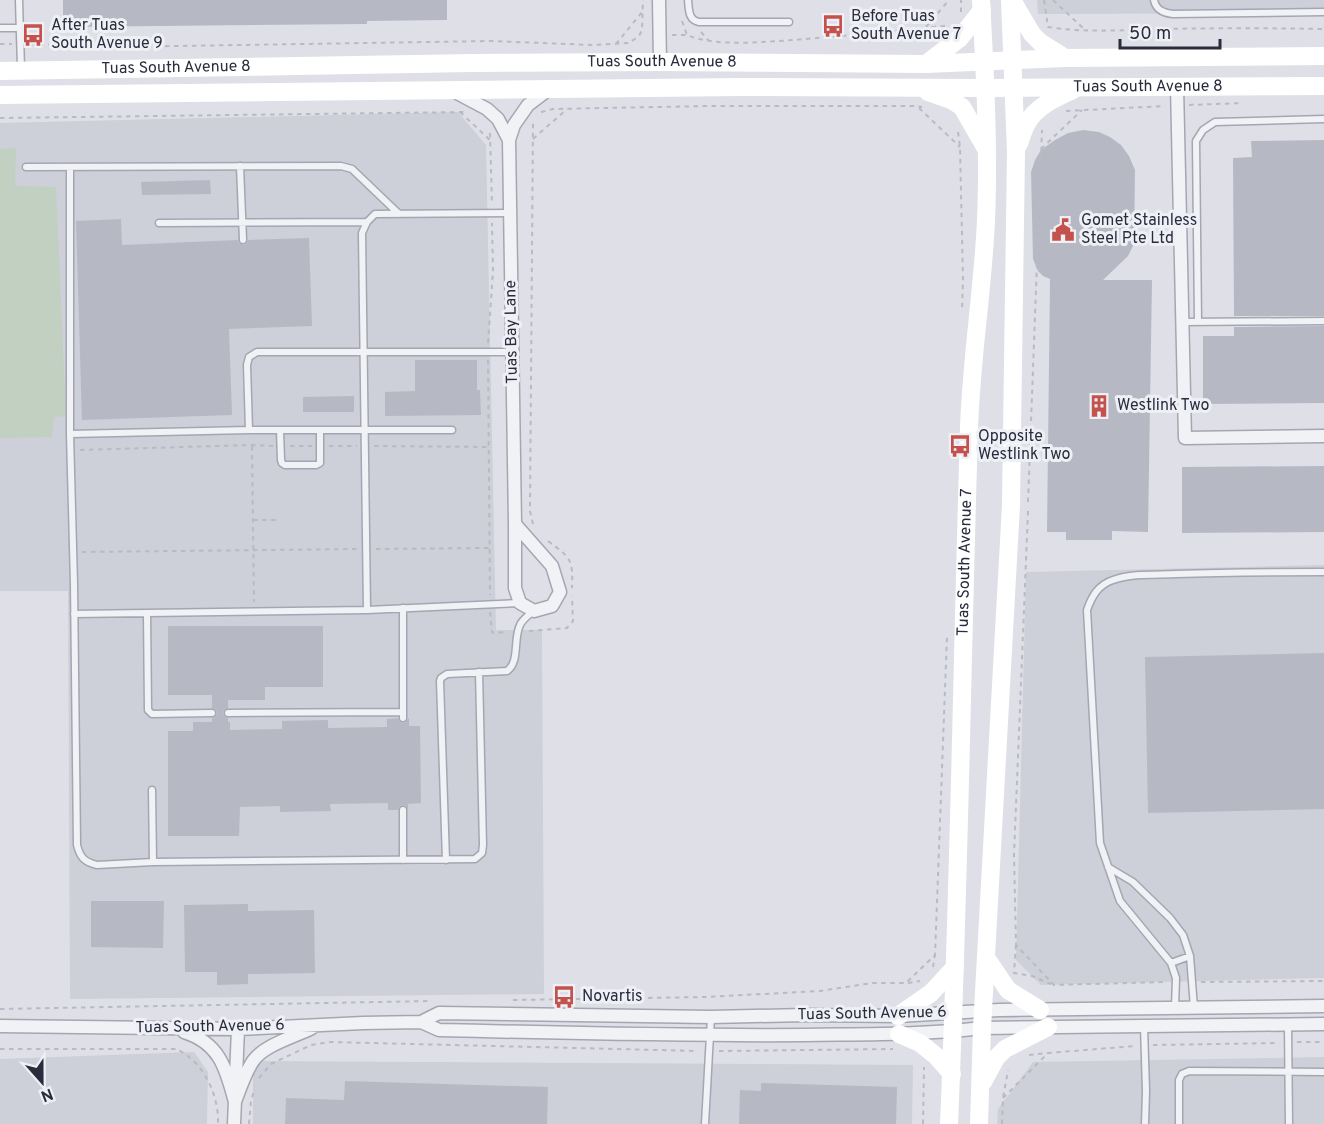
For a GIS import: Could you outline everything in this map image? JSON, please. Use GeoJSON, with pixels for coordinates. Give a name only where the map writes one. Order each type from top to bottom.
{"type":"FeatureCollection","features":[{"type":"Feature","properties":{"kind":"street"},"geometry":{"type":"LineString","coordinates":[[659,0],[660,62]]}},
{"type":"Feature","properties":{"kind":"street"},"geometry":{"type":"LineString","coordinates":[[1011,0],[1032,34],[1041,43],[1065,58]]}},
{"type":"Feature","properties":{"kind":"street"},"geometry":{"type":"LineString","coordinates":[[979,1124],[1011,505],[1016,152],[1011,60],[1011,0]]}},
{"type":"Feature","properties":{"kind":"street"},"geometry":{"type":"LineString","coordinates":[[926,64],[960,38],[981,5]]}},
{"type":"Feature","properties":{"kind":"street","name":"Tuas South Avenue 7"},"geometry":{"type":"LineString","coordinates":[[949,1124],[954,1022],[970,390],[986,222],[988,151],[981,5]]}},
{"type":"Feature","properties":{"kind":"street","name":"Tuas South Avenue 8"},"geometry":{"type":"LineString","coordinates":[[0,70],[483,63],[926,64],[1065,58],[1324,56]]}},
{"type":"Feature","properties":{"kind":"street","name":"Tuas South Avenue 8"},"geometry":{"type":"LineString","coordinates":[[0,95],[549,89],[1324,86]]}},
{"type":"Feature","properties":{"kind":"street"},"geometry":{"type":"LineString","coordinates":[[915,87],[951,100],[962,107],[988,151]]}},
{"type":"Feature","properties":{"kind":"street"},"geometry":{"type":"LineString","coordinates":[[1016,152],[1027,123],[1038,110],[1051,100],[1081,87]]}},
{"type":"Feature","properties":{"kind":"street"},"geometry":{"type":"LineString","coordinates":[[1177,87],[1185,438],[1324,436]]}},
{"type":"Feature","properties":{"kind":"street","name":"Tuas Bay Lane"},"geometry":{"type":"LineString","coordinates":[[508,140],[528,105],[549,89]]}},
{"type":"Feature","properties":{"kind":"street","name":"Tuas Bay Lane"},"geometry":{"type":"LineString","coordinates":[[452,90],[487,109],[498,119],[508,140],[515,588],[520,603]]}},
{"type":"Feature","properties":{"kind":"street"},"geometry":{"type":"LineString","coordinates":[[515,524],[552,566],[560,592],[552,606],[534,611],[520,603]]}},
{"type":"Feature","properties":{"kind":"street"},"geometry":{"type":"LineString","coordinates":[[987,959],[1008,990],[1040,1010]]}},
{"type":"Feature","properties":{"kind":"street"},"geometry":{"type":"LineString","coordinates":[[951,1074],[936,1056],[920,1043],[899,1033],[955,967]]}},
{"type":"Feature","properties":{"kind":"street","name":"Tuas South Avenue 6"},"geometry":{"type":"LineString","coordinates":[[421,1022],[439,1030],[711,1036],[899,1033],[954,1022],[1040,1010],[1324,1006]]}},
{"type":"Feature","properties":{"kind":"street","name":"Tuas South Avenue 6"},"geometry":{"type":"LineString","coordinates":[[0,1026],[238,1029],[421,1022],[439,1014],[711,1017],[805,1015],[899,1033],[954,1022],[983,1019],[1048,1028],[1324,1023]]}},
{"type":"Feature","properties":{"kind":"street"},"geometry":{"type":"LineString","coordinates":[[235,1102],[243,1081],[258,1055],[318,1025]]}},
{"type":"Feature","properties":{"kind":"street"},"geometry":{"type":"LineString","coordinates":[[981,1087],[996,1058],[1005,1049],[1048,1028]]}},
{"type":"Feature","properties":{"kind":"street"},"geometry":{"type":"LineString","coordinates":[[176,1029],[197,1036],[219,1056],[226,1070],[235,1102]]}},
{"type":"Feature","properties":{"kind":"street"},"geometry":{"type":"LineString","coordinates":[[234,1124],[238,1029]]}},
{"type":"Feature","properties":{"kind":"lane"},"geometry":{"type":"LineString","coordinates":[[19,0],[21,70]]}},
{"type":"Feature","properties":{"kind":"lane"},"geometry":{"type":"LineString","coordinates":[[688,0],[690,16],[699,22],[789,22]]}},
{"type":"Feature","properties":{"kind":"lane"},"geometry":{"type":"LineString","coordinates":[[1154,0],[1158,9],[1164,14],[1324,12]]}},
{"type":"Feature","properties":{"kind":"lane"},"geometry":{"type":"LineString","coordinates":[[0,28],[20,28]]}},
{"type":"Feature","properties":{"kind":"lane"},"geometry":{"type":"LineString","coordinates":[[1198,322],[1196,141],[1203,130],[1215,122],[1324,119]]}},
{"type":"Feature","properties":{"kind":"lane"},"geometry":{"type":"LineString","coordinates":[[240,166],[243,240]]}},
{"type":"Feature","properties":{"kind":"lane"},"geometry":{"type":"LineString","coordinates":[[26,167],[341,166],[352,169],[400,214]]}},
{"type":"Feature","properties":{"kind":"lane"},"geometry":{"type":"LineString","coordinates":[[70,167],[70,434],[79,855],[90,864],[97,865],[153,862],[475,859],[482,853],[483,810],[479,672]]}},
{"type":"Feature","properties":{"kind":"lane"},"geometry":{"type":"LineString","coordinates":[[367,610],[363,233],[367,222],[375,214],[510,213]]}},
{"type":"Feature","properties":{"kind":"lane"},"geometry":{"type":"LineString","coordinates":[[159,223],[367,222]]}},
{"type":"Feature","properties":{"kind":"lane"},"geometry":{"type":"LineString","coordinates":[[1183,322],[1324,321]]}},
{"type":"Feature","properties":{"kind":"lane"},"geometry":{"type":"LineString","coordinates":[[249,430],[247,365],[249,357],[257,352],[512,352]]}},
{"type":"Feature","properties":{"kind":"lane"},"geometry":{"type":"LineString","coordinates":[[70,434],[249,430],[452,430]]}},
{"type":"Feature","properties":{"kind":"lane"},"geometry":{"type":"LineString","coordinates":[[280,430],[282,463],[285,465],[320,463],[320,430]]}},
{"type":"Feature","properties":{"kind":"lane"},"geometry":{"type":"LineString","coordinates":[[1175,1008],[1176,978],[1171,963],[1120,901],[1100,843],[1087,610],[1098,589],[1111,580],[1130,576],[1324,572]]}},
{"type":"Feature","properties":{"kind":"lane"},"geometry":{"type":"LineString","coordinates":[[74,614],[367,610],[520,603]]}},
{"type":"Feature","properties":{"kind":"lane"},"geometry":{"type":"LineString","coordinates":[[228,713],[403,715],[402,608]]}},
{"type":"Feature","properties":{"kind":"lane"},"geometry":{"type":"LineString","coordinates":[[446,860],[441,678],[447,674],[511,668],[520,623],[534,611]]}},
{"type":"Feature","properties":{"kind":"lane"},"geometry":{"type":"LineString","coordinates":[[147,613],[148,710],[152,714],[212,713]]}},
{"type":"Feature","properties":{"kind":"lane"},"geometry":{"type":"LineString","coordinates":[[152,790],[153,862]]}},
{"type":"Feature","properties":{"kind":"lane"},"geometry":{"type":"LineString","coordinates":[[403,810],[404,860]]}},
{"type":"Feature","properties":{"kind":"lane"},"geometry":{"type":"LineString","coordinates":[[1107,867],[1133,882],[1170,918],[1183,935],[1190,956],[1194,1008]]}},
{"type":"Feature","properties":{"kind":"lane"},"geometry":{"type":"LineString","coordinates":[[1171,963],[1190,956]]}},
{"type":"Feature","properties":{"kind":"lane"},"geometry":{"type":"LineString","coordinates":[[705,1124],[711,1017]]}},
{"type":"Feature","properties":{"kind":"lane"},"geometry":{"type":"LineString","coordinates":[[1288,1024],[1288,1124]]}},
{"type":"Feature","properties":{"kind":"lane"},"geometry":{"type":"LineString","coordinates":[[1144,1026],[1145,1124]]}},
{"type":"Feature","properties":{"kind":"lane"},"geometry":{"type":"LineString","coordinates":[[1179,1124],[1179,1080],[1182,1074],[1189,1071],[1324,1072]]}},
{"type":"Feature","properties":{"kind":"path"},"geometry":{"type":"LineString","coordinates":[[0,44],[112,47],[492,41],[616,44],[629,43],[639,36],[642,30],[643,0]]}},
{"type":"Feature","properties":{"kind":"path"},"geometry":{"type":"LineString","coordinates":[[925,28],[949,0]]}},
{"type":"Feature","properties":{"kind":"path"},"geometry":{"type":"LineString","coordinates":[[1044,0],[1048,27],[1062,29],[1256,27],[1324,29]]}},
{"type":"Feature","properties":{"kind":"path"},"geometry":{"type":"LineString","coordinates":[[1053,0],[1084,29]]}},
{"type":"Feature","properties":{"kind":"path"},"geometry":{"type":"LineString","coordinates":[[616,44],[642,12]]}},
{"type":"Feature","properties":{"kind":"path"},"geometry":{"type":"LineString","coordinates":[[681,21],[687,35],[698,40],[715,42],[857,35],[950,24]]}},
{"type":"Feature","properties":{"kind":"path"},"geometry":{"type":"LineString","coordinates":[[535,114],[553,109],[709,106],[928,108]]}},
{"type":"Feature","properties":{"kind":"path"},"geometry":{"type":"LineString","coordinates":[[918,107],[960,147]]}},
{"type":"Feature","properties":{"kind":"path"},"geometry":{"type":"LineString","coordinates":[[532,140],[567,109]]}},
{"type":"Feature","properties":{"kind":"path"},"geometry":{"type":"LineString","coordinates":[[1041,149],[1082,110]]}},
{"type":"Feature","properties":{"kind":"path"},"geometry":{"type":"LineString","coordinates":[[460,112],[491,141]]}},
{"type":"Feature","properties":{"kind":"path"},"geometry":{"type":"LineString","coordinates":[[0,118],[468,112]]}},
{"type":"Feature","properties":{"kind":"path"},"geometry":{"type":"LineString","coordinates":[[533,121],[530,511],[534,526]]}},
{"type":"Feature","properties":{"kind":"path"},"geometry":{"type":"LineString","coordinates":[[1044,122],[1041,149],[1014,855],[1016,945],[1014,973],[1032,976],[1054,984],[1175,982]]}},
{"type":"Feature","properties":{"kind":"path"},"geometry":{"type":"LineString","coordinates":[[957,124],[960,147],[962,316]]}},
{"type":"Feature","properties":{"kind":"path"},"geometry":{"type":"LineString","coordinates":[[490,131],[493,271],[488,352],[492,632],[561,630],[567,628],[573,621],[570,560],[546,539]]}},
{"type":"Feature","properties":{"kind":"path"},"geometry":{"type":"LineString","coordinates":[[252,445],[254,611]]}},
{"type":"Feature","properties":{"kind":"path"},"geometry":{"type":"LineString","coordinates":[[253,520],[277,520]]}},
{"type":"Feature","properties":{"kind":"path"},"geometry":{"type":"LineString","coordinates":[[73,552],[489,548]]}},
{"type":"Feature","properties":{"kind":"path"},"geometry":{"type":"LineString","coordinates":[[512,1000],[706,997],[820,991],[872,983],[906,983],[935,955],[947,635]]}},
{"type":"Feature","properties":{"kind":"path"},"geometry":{"type":"LineString","coordinates":[[1016,945],[1054,984]]}},
{"type":"Feature","properties":{"kind":"path"},"geometry":{"type":"LineString","coordinates":[[1193,982],[1324,981]]}},
{"type":"Feature","properties":{"kind":"path"},"geometry":{"type":"LineString","coordinates":[[0,1009],[440,1001]]}},
{"type":"Feature","properties":{"kind":"path"},"geometry":{"type":"LineString","coordinates":[[257,1081],[271,1064],[311,1045],[330,1042],[710,1051],[899,1033]]}},
{"type":"Feature","properties":{"kind":"path"},"geometry":{"type":"LineString","coordinates":[[1020,1056],[1144,1045],[1324,1042]]}},
{"type":"Feature","properties":{"kind":"path"},"geometry":{"type":"LineString","coordinates":[[0,1049],[177,1049],[190,1057],[211,1087],[218,1124]]}},
{"type":"Feature","properties":{"kind":"path"},"geometry":{"type":"LineString","coordinates":[[1003,1098],[1047,1053]]}},
{"type":"Feature","properties":{"kind":"path"},"geometry":{"type":"LineString","coordinates":[[923,1124],[924,1062]]}},
{"type":"Feature","properties":{"kind":"path"},"geometry":{"type":"LineString","coordinates":[[1002,1124],[1003,1098],[1009,1067]]}},
{"type":"Feature","properties":{"kind":"path"},"geometry":{"type":"LineString","coordinates":[[249,1124],[254,1091]]}},
{"type":"Feature","properties":{"kind":"shaded area"},"geometry":{"type":"Polygon","coordinates":[[[1037,0],[1324,0],[1324,13],[1038,14],[1037,0]]]}},
{"type":"Feature","properties":{"kind":"shaded area"},"geometry":{"type":"Polygon","coordinates":[[[458,112],[486,145],[496,630],[542,630],[544,994],[70,999],[68,591],[0,591],[0,123],[458,112]]]}},
{"type":"Feature","properties":{"kind":"shaded area"},"geometry":{"type":"Polygon","coordinates":[[[1324,565],[1324,978],[1041,985],[1016,960],[1026,572],[1324,565]]]}},
{"type":"Feature","properties":{"kind":"shaded area"},"geometry":{"type":"Polygon","coordinates":[[[194,1052],[208,1072],[207,1124],[0,1124],[0,1059],[194,1052]]]}},
{"type":"Feature","properties":{"kind":"shaded area"},"geometry":{"type":"Polygon","coordinates":[[[1324,1057],[1324,1124],[997,1124],[998,1109],[1033,1062],[1324,1057]]]}},
{"type":"Feature","properties":{"kind":"shaded area"},"geometry":{"type":"Polygon","coordinates":[[[253,1061],[913,1065],[912,1124],[253,1124],[253,1061]]]}},
{"type":"Feature","properties":{"kind":"green space"},"geometry":{"type":"Polygon","coordinates":[[[16,148],[15,186],[56,187],[66,416],[54,417],[52,437],[0,438],[0,149],[16,148]]]}},
{"type":"Feature","properties":{"kind":"building"},"geometry":{"type":"Polygon","coordinates":[[[63,0],[447,0],[447,20],[367,21],[367,24],[63,27],[63,0]]]}},
{"type":"Feature","properties":{"kind":"building","name":"Westlink Two"},"geometry":{"type":"Polygon","coordinates":[[[1083,130],[1099,132],[1121,145],[1135,170],[1134,244],[1128,256],[1103,280],[1152,280],[1148,532],[1112,531],[1112,540],[1066,540],[1066,532],[1047,532],[1050,279],[1038,271],[1033,259],[1031,172],[1041,150],[1068,133],[1083,130]]]}},
{"type":"Feature","properties":{"kind":"building"},"geometry":{"type":"Polygon","coordinates":[[[1324,140],[1324,316],[1234,316],[1233,158],[1252,157],[1251,141],[1324,140]]]}},
{"type":"Feature","properties":{"kind":"building"},"geometry":{"type":"Polygon","coordinates":[[[210,180],[211,194],[142,195],[141,182],[210,180]]]}},
{"type":"Feature","properties":{"kind":"building"},"geometry":{"type":"Polygon","coordinates":[[[121,219],[122,245],[238,240],[243,245],[248,240],[309,238],[312,326],[229,329],[232,415],[82,420],[76,221],[121,219]]]}},
{"type":"Feature","properties":{"kind":"building"},"geometry":{"type":"Polygon","coordinates":[[[1324,326],[1324,403],[1203,404],[1203,336],[1234,336],[1234,327],[1324,326]]]}},
{"type":"Feature","properties":{"kind":"building"},"geometry":{"type":"Polygon","coordinates":[[[415,360],[477,360],[477,390],[480,390],[481,415],[385,416],[385,392],[415,391],[415,360]]]}},
{"type":"Feature","properties":{"kind":"building"},"geometry":{"type":"Polygon","coordinates":[[[354,396],[354,412],[303,412],[303,397],[354,396]]]}},
{"type":"Feature","properties":{"kind":"building"},"geometry":{"type":"Polygon","coordinates":[[[1324,466],[1324,532],[1182,533],[1182,467],[1324,466]]]}},
{"type":"Feature","properties":{"kind":"building"},"geometry":{"type":"Polygon","coordinates":[[[168,626],[323,626],[323,687],[265,687],[265,700],[228,700],[228,708],[223,714],[230,722],[230,730],[282,729],[282,721],[328,720],[328,728],[387,727],[387,719],[398,718],[404,723],[409,718],[409,726],[420,726],[421,803],[408,804],[408,810],[402,805],[398,810],[388,810],[388,803],[330,804],[331,811],[280,812],[280,806],[240,807],[239,836],[168,836],[168,731],[193,731],[193,722],[212,722],[212,718],[217,713],[212,708],[212,695],[168,695],[168,626]]]}},
{"type":"Feature","properties":{"kind":"building"},"geometry":{"type":"Polygon","coordinates":[[[1324,653],[1324,809],[1148,813],[1145,657],[1324,653]]]}},
{"type":"Feature","properties":{"kind":"building"},"geometry":{"type":"Polygon","coordinates":[[[91,901],[164,901],[163,948],[91,947],[91,901]]]}},
{"type":"Feature","properties":{"kind":"building"},"geometry":{"type":"Polygon","coordinates":[[[248,904],[248,911],[314,910],[315,973],[248,974],[248,984],[217,985],[217,972],[185,972],[184,905],[248,904]]]}},
{"type":"Feature","properties":{"kind":"building"},"geometry":{"type":"Polygon","coordinates":[[[345,1081],[548,1087],[547,1124],[285,1124],[286,1098],[344,1100],[345,1081]]]}},
{"type":"Feature","properties":{"kind":"building"},"geometry":{"type":"Polygon","coordinates":[[[761,1083],[897,1087],[896,1124],[739,1124],[740,1090],[761,1091],[761,1083]]]}},
{"type":"Feature","properties":{"kind":"place","name":"Before Tuas South Avenue 7"},"geometry":{"type":"Point","coordinates":[833,26]}},
{"type":"Feature","properties":{"kind":"place","name":"After Tuas South Avenue 9"},"geometry":{"type":"Point","coordinates":[33,35]}},
{"type":"Feature","properties":{"kind":"place","name":"Gomet Stainless Steel Pte Ltd"},"geometry":{"type":"Point","coordinates":[1063,230]}},
{"type":"Feature","properties":{"kind":"place","name":"Westlink Two"},"geometry":{"type":"Point","coordinates":[1099,406]}},
{"type":"Feature","properties":{"kind":"place","name":"Opposite Westlink Two"},"geometry":{"type":"Point","coordinates":[960,446]}},
{"type":"Feature","properties":{"kind":"place","name":"Novartis"},"geometry":{"type":"Point","coordinates":[564,997]}}]}
